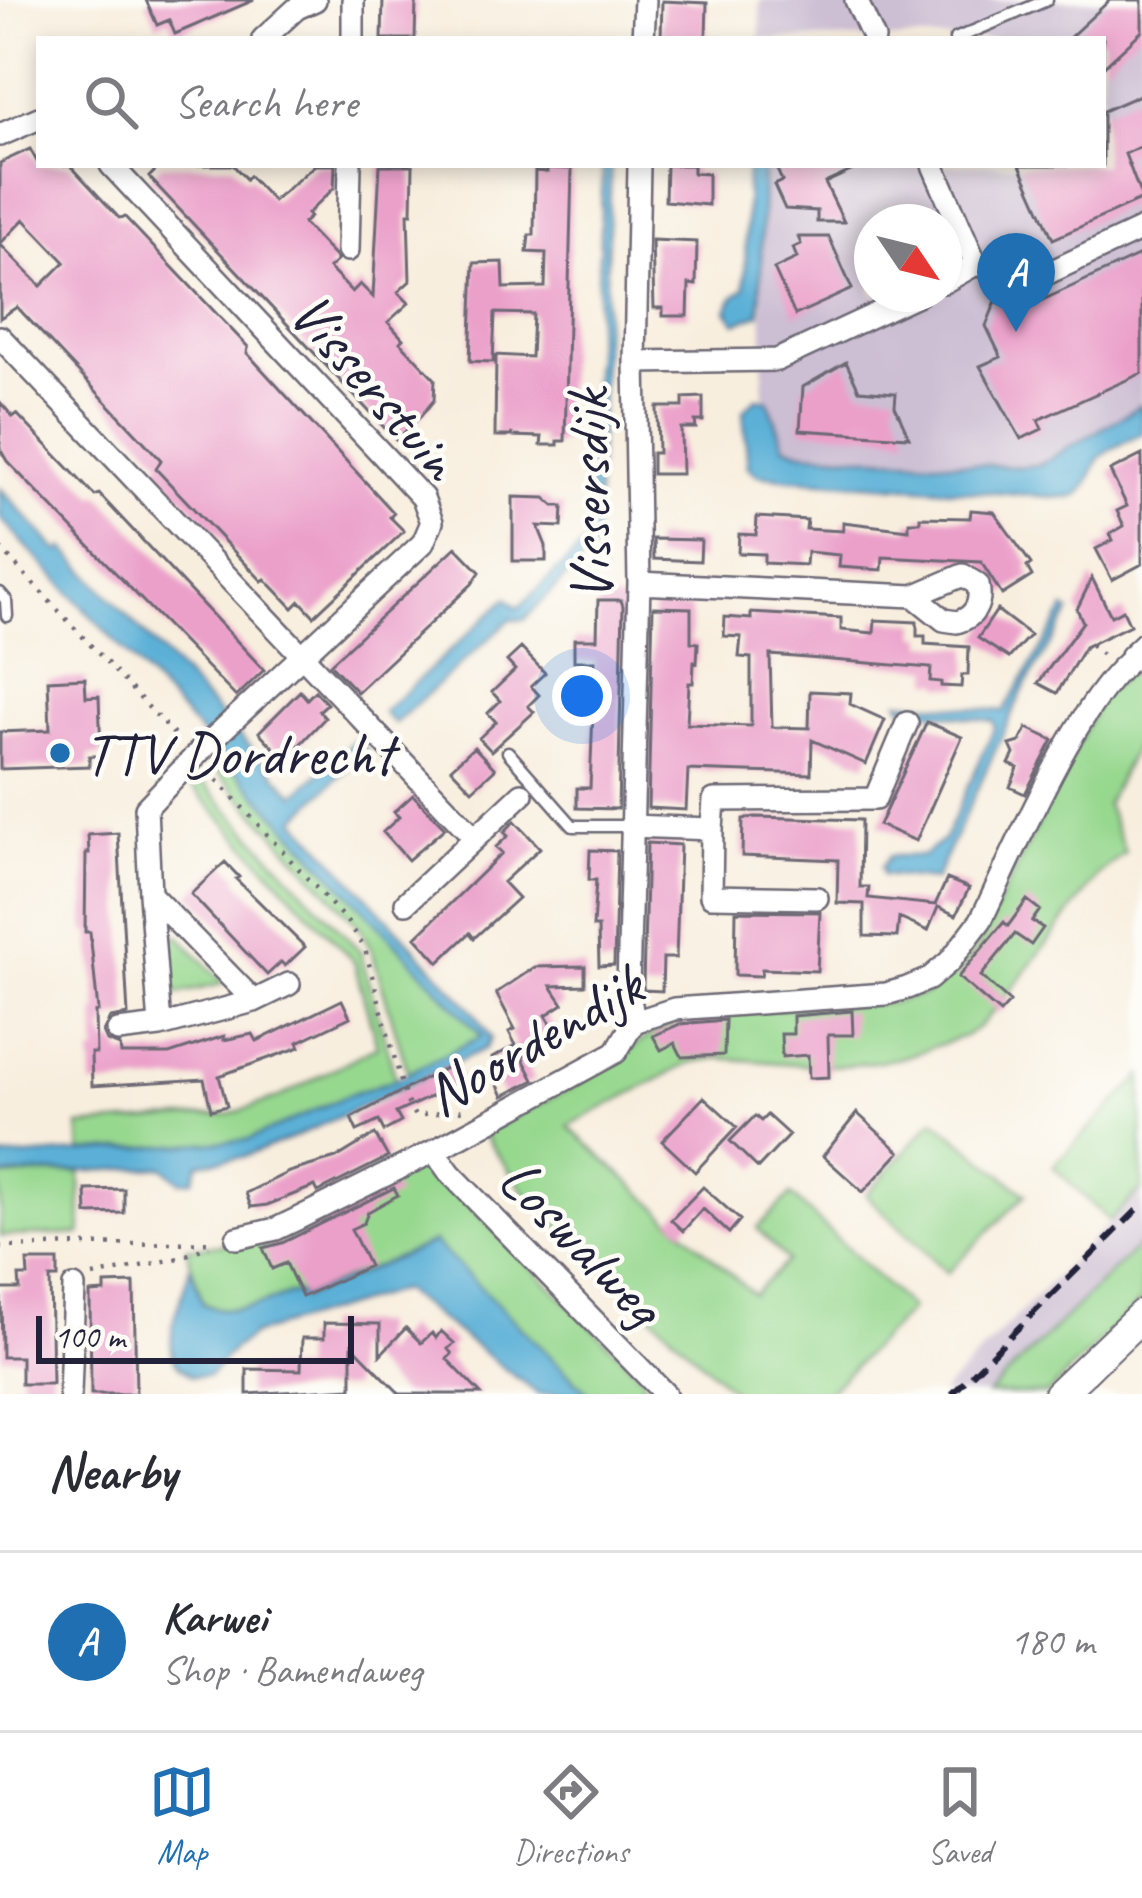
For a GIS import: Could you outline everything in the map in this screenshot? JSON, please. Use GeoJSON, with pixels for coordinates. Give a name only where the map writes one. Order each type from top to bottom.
{"type":"FeatureCollection","features":[{"type":"Feature","properties":{"kind":"street"},"geometry":{"type":"LineString","coordinates":[[266,36],[297,8],[315,0]]}},
{"type":"Feature","properties":{"kind":"street"},"geometry":{"type":"LineString","coordinates":[[352,36],[353,0]]}},
{"type":"Feature","properties":{"kind":"street"},"geometry":{"type":"LineString","coordinates":[[643,36],[645,0]]}},
{"type":"Feature","properties":{"kind":"street"},"geometry":{"type":"LineString","coordinates":[[856,0],[873,36]]}},
{"type":"Feature","properties":{"kind":"street"},"geometry":{"type":"LineString","coordinates":[[0,135],[36,119]]}},
{"type":"Feature","properties":{"kind":"street","name":"Visserstuin"},"geometry":{"type":"LineString","coordinates":[[120,168],[423,498],[431,522],[423,543],[146,808],[160,1026]]}},
{"type":"Feature","properties":{"kind":"street","name":"Visserstuin"},"geometry":{"type":"LineString","coordinates":[[348,250],[350,168]]}},
{"type":"Feature","properties":{"kind":"street","name":"Vissersdijk"},"geometry":{"type":"LineString","coordinates":[[634,1022],[628,987],[639,583],[635,362],[639,168]]}},
{"type":"Feature","properties":{"kind":"street"},"geometry":{"type":"LineString","coordinates":[[934,168],[976,264]]}},
{"type":"Feature","properties":{"kind":"street"},"geometry":{"type":"LineString","coordinates":[[962,272],[976,264],[1031,280],[1142,230]]}},
{"type":"Feature","properties":{"kind":"street"},"geometry":{"type":"LineString","coordinates":[[635,362],[777,360],[880,312]]}},
{"type":"Feature","properties":{"kind":"street"},"geometry":{"type":"LineString","coordinates":[[0,338],[475,838]]}},
{"type":"Feature","properties":{"kind":"street"},"geometry":{"type":"LineString","coordinates":[[639,583],[914,596]]}},
{"type":"Feature","properties":{"kind":"street","name":"Noordendijk"},"geometry":{"type":"LineString","coordinates":[[228,1240],[277,1229],[434,1151],[616,1052],[634,1022],[674,1009],[886,994],[929,979],[966,944],[980,920],[1107,670],[1142,652]]}},
{"type":"Feature","properties":{"kind":"street"},"geometry":{"type":"LineString","coordinates":[[817,898],[711,896],[714,800],[875,799],[907,723]]}},
{"type":"Feature","properties":{"kind":"street"},"geometry":{"type":"LineString","coordinates":[[406,903],[522,794]]}},
{"type":"Feature","properties":{"kind":"street"},"geometry":{"type":"LineString","coordinates":[[630,826],[712,829]]}},
{"type":"Feature","properties":{"kind":"street"},"geometry":{"type":"LineString","coordinates":[[150,894],[254,1001]]}},
{"type":"Feature","properties":{"kind":"street"},"geometry":{"type":"LineString","coordinates":[[118,1031],[160,1026],[254,1001],[289,984]]}},
{"type":"Feature","properties":{"kind":"street","name":"Loswalweg"},"geometry":{"type":"LineString","coordinates":[[434,1151],[665,1394]]}},
{"type":"Feature","properties":{"kind":"street"},"geometry":{"type":"LineString","coordinates":[[70,1394],[78,1283]]}},
{"type":"Feature","properties":{"kind":"street"},"geometry":{"type":"LineString","coordinates":[[1059,1394],[1142,1315]]}},
{"type":"Feature","properties":{"kind":"lane"},"geometry":{"type":"LineString","coordinates":[[963,36],[1047,0]]}},
{"type":"Feature","properties":{"kind":"lane"},"geometry":{"type":"LineString","coordinates":[[0,593],[6,600],[7,616]]}},
{"type":"Feature","properties":{"kind":"lane","name":"Noordendijk"},"geometry":{"type":"LineString","coordinates":[[1107,670],[1142,638]]}},
{"type":"Feature","properties":{"kind":"lane"},"geometry":{"type":"LineString","coordinates":[[508,752],[574,826],[630,826]]}},
{"type":"Feature","properties":{"kind":"path"},"geometry":{"type":"LineString","coordinates":[[0,548],[199,753],[336,908],[365,949],[406,1100],[415,1116],[478,1108]]}},
{"type":"Feature","properties":{"kind":"path"},"geometry":{"type":"LineString","coordinates":[[1091,644],[1107,670]]}},
{"type":"Feature","properties":{"kind":"path"},"geometry":{"type":"LineString","coordinates":[[0,1246],[228,1240]]}},
{"type":"Feature","properties":{"kind":"path"},"geometry":{"type":"LineString","coordinates":[[78,1283],[179,1258],[228,1240]]}},
{"type":"Feature","properties":{"kind":"path"},"geometry":{"type":"LineString","coordinates":[[84,1262],[86,1246]]}},
{"type":"Feature","properties":{"kind":"shaded area"},"geometry":{"type":"Polygon","coordinates":[[[760,0],[1142,0],[1142,415],[1042,468],[764,452],[761,168],[1106,168],[1106,36],[760,36],[760,0]]]}},
{"type":"Feature","properties":{"kind":"shaded area"},"geometry":{"type":"Polygon","coordinates":[[[1142,1189],[1142,1242],[988,1394],[940,1394],[1142,1189]]]}},
{"type":"Feature","properties":{"kind":"green space"},"geometry":{"type":"Polygon","coordinates":[[[1142,661],[1142,733],[1106,804],[1125,852],[1099,875],[981,1025],[965,1036],[901,1058],[853,1065],[718,1058],[692,1062],[568,1126],[753,1294],[787,1261],[757,1228],[791,1195],[911,1309],[826,1394],[736,1394],[531,1201],[482,1133],[575,1086],[694,1012],[890,1003],[926,994],[976,949],[1101,697],[1142,661]]]}},
{"type":"Feature","properties":{"kind":"green space"},"geometry":{"type":"Polygon","coordinates":[[[215,749],[482,1036],[408,1073],[372,951],[359,926],[205,758],[215,749]]]}},
{"type":"Feature","properties":{"kind":"green space"},"geometry":{"type":"Polygon","coordinates":[[[193,772],[360,951],[396,1079],[248,1140],[81,1152],[79,1126],[231,1114],[280,1097],[377,1046],[354,962],[186,780],[193,772]]]}},
{"type":"Feature","properties":{"kind":"green space"},"geometry":{"type":"Polygon","coordinates":[[[179,936],[222,984],[164,997],[161,942],[179,936]]]}},
{"type":"Feature","properties":{"kind":"green space"},"geometry":{"type":"Polygon","coordinates":[[[1142,1076],[1142,1189],[1109,1221],[1053,1166],[1142,1076]]]}},
{"type":"Feature","properties":{"kind":"green space"},"geometry":{"type":"Polygon","coordinates":[[[934,1119],[1026,1194],[947,1273],[866,1195],[934,1119]]]}},
{"type":"Feature","properties":{"kind":"green space"},"geometry":{"type":"Polygon","coordinates":[[[428,1164],[643,1378],[644,1394],[589,1394],[434,1242],[302,1298],[296,1292],[238,1309],[203,1303],[186,1248],[248,1242],[428,1164]]]}},
{"type":"Feature","properties":{"kind":"green space"},"geometry":{"type":"Polygon","coordinates":[[[80,1172],[81,1234],[0,1236],[0,1177],[80,1172]]]}},
{"type":"Feature","properties":{"kind":"green space"},"geometry":{"type":"Polygon","coordinates":[[[1142,1242],[1142,1300],[1047,1394],[988,1394],[1142,1242]]]}},
{"type":"Feature","properties":{"kind":"water"},"geometry":{"type":"Polygon","coordinates":[[[603,168],[611,168],[595,548],[524,620],[510,620],[394,724],[383,712],[507,598],[518,608],[587,542],[603,168]]]}},
{"type":"Feature","properties":{"kind":"water"},"geometry":{"type":"Polygon","coordinates":[[[747,168],[763,168],[760,314],[736,323],[727,310],[745,288],[747,168]]]}},
{"type":"Feature","properties":{"kind":"water"},"geometry":{"type":"Polygon","coordinates":[[[756,398],[768,400],[785,446],[802,452],[1039,465],[1142,405],[1142,434],[1103,456],[1085,488],[1070,498],[791,479],[758,475],[748,467],[743,411],[756,398]]]}},
{"type":"Feature","properties":{"kind":"water"},"geometry":{"type":"Polygon","coordinates":[[[0,488],[58,551],[64,548],[295,795],[357,739],[367,749],[296,819],[474,1012],[491,1038],[486,1048],[293,1138],[243,1157],[199,1163],[193,1180],[180,1181],[163,1167],[0,1176],[0,1158],[248,1140],[394,1080],[482,1036],[0,518],[0,488]]]}},
{"type":"Feature","properties":{"kind":"water"},"geometry":{"type":"Polygon","coordinates":[[[1065,609],[1070,612],[1024,688],[935,880],[883,875],[881,867],[890,856],[922,856],[944,840],[995,727],[993,721],[903,708],[899,701],[1004,711],[1065,609]]]}},
{"type":"Feature","properties":{"kind":"water"},"geometry":{"type":"Polygon","coordinates":[[[434,1242],[589,1394],[538,1394],[401,1290],[254,1334],[209,1376],[192,1376],[176,1363],[171,1340],[190,1265],[203,1304],[238,1309],[296,1292],[303,1298],[434,1242]]]}},
{"type":"Feature","properties":{"kind":"building"},"geometry":{"type":"Polygon","coordinates":[[[146,0],[254,0],[175,34],[169,20],[157,25],[146,0]]]}},
{"type":"Feature","properties":{"kind":"building"},"geometry":{"type":"Polygon","coordinates":[[[383,0],[416,0],[415,36],[382,36],[383,0]]]}},
{"type":"Feature","properties":{"kind":"building"},"geometry":{"type":"Polygon","coordinates":[[[1110,0],[1142,0],[1142,31],[1106,64],[1106,36],[1071,36],[1110,0]]]}},
{"type":"Feature","properties":{"kind":"building"},"geometry":{"type":"Polygon","coordinates":[[[662,1],[707,3],[706,36],[661,36],[662,1]]]}},
{"type":"Feature","properties":{"kind":"building"},"geometry":{"type":"Polygon","coordinates":[[[1142,94],[1142,146],[1125,154],[1142,199],[1053,239],[1021,168],[1106,168],[1106,110],[1142,94]]]}},
{"type":"Feature","properties":{"kind":"building"},"geometry":{"type":"Polygon","coordinates":[[[30,149],[36,168],[73,168],[248,347],[247,353],[394,513],[390,517],[404,531],[314,616],[300,601],[293,608],[156,469],[161,460],[17,307],[0,318],[0,163],[30,149]],[[24,219],[0,244],[41,286],[65,262],[24,219]]]}},
{"type":"Feature","properties":{"kind":"building"},"geometry":{"type":"Polygon","coordinates":[[[158,168],[236,168],[273,201],[312,168],[335,168],[334,188],[303,223],[338,260],[329,268],[352,292],[360,284],[373,297],[380,168],[413,168],[412,213],[408,213],[410,281],[398,292],[409,303],[388,322],[435,379],[434,400],[421,416],[396,440],[149,177],[158,168]]]}},
{"type":"Feature","properties":{"kind":"building"},"geometry":{"type":"Polygon","coordinates":[[[547,168],[572,169],[565,441],[558,445],[541,445],[542,437],[495,436],[496,355],[531,357],[533,314],[495,313],[493,362],[470,361],[474,263],[503,262],[504,288],[545,287],[546,253],[527,252],[529,235],[534,235],[535,171],[547,172],[547,168]]]}},
{"type":"Feature","properties":{"kind":"building"},"geometry":{"type":"Polygon","coordinates":[[[666,168],[693,168],[693,173],[708,174],[708,205],[665,201],[666,168]]]}},
{"type":"Feature","properties":{"kind":"building"},"geometry":{"type":"Polygon","coordinates":[[[776,168],[858,168],[825,183],[844,222],[817,222],[817,211],[785,209],[774,185],[782,181],[776,168]]]}},
{"type":"Feature","properties":{"kind":"building"},"geometry":{"type":"Polygon","coordinates":[[[798,237],[829,237],[852,289],[795,315],[774,269],[797,258],[793,248],[801,244],[798,237]]]}},
{"type":"Feature","properties":{"kind":"building"},"geometry":{"type":"Polygon","coordinates":[[[652,240],[697,242],[696,285],[689,284],[688,316],[663,316],[663,308],[654,308],[652,240]]]}},
{"type":"Feature","properties":{"kind":"building"},"geometry":{"type":"Polygon","coordinates":[[[1142,254],[1142,373],[1038,420],[1042,429],[1021,439],[980,366],[1001,357],[986,326],[996,301],[1021,310],[1142,254]]]}},
{"type":"Feature","properties":{"kind":"building"},"geometry":{"type":"Polygon","coordinates":[[[846,362],[859,390],[896,393],[895,406],[909,437],[800,430],[803,387],[846,362]]]}},
{"type":"Feature","properties":{"kind":"building"},"geometry":{"type":"Polygon","coordinates":[[[703,397],[703,421],[695,421],[696,428],[681,428],[682,474],[652,474],[652,453],[658,453],[657,407],[683,407],[683,398],[703,397]]]}},
{"type":"Feature","properties":{"kind":"building"},"geometry":{"type":"Polygon","coordinates":[[[0,402],[95,496],[99,494],[264,670],[236,697],[7,461],[0,449],[0,402]]]}},
{"type":"Feature","properties":{"kind":"building"},"geometry":{"type":"Polygon","coordinates":[[[1142,455],[1142,564],[1112,580],[1096,549],[1113,540],[1110,534],[1124,526],[1117,511],[1127,506],[1110,471],[1142,455]]]}},
{"type":"Feature","properties":{"kind":"building"},"geometry":{"type":"Polygon","coordinates":[[[513,497],[545,498],[554,506],[563,506],[562,527],[538,526],[546,561],[513,561],[513,497]]]}},
{"type":"Feature","properties":{"kind":"building"},"geometry":{"type":"Polygon","coordinates":[[[971,510],[994,512],[1031,564],[1027,567],[1032,576],[1002,595],[981,562],[883,557],[882,570],[839,567],[840,555],[807,552],[806,565],[764,563],[764,554],[738,553],[739,534],[756,535],[757,517],[807,520],[806,529],[843,531],[843,522],[909,530],[909,522],[920,522],[920,517],[970,518],[971,510]]]}},
{"type":"Feature","properties":{"kind":"building"},"geometry":{"type":"Polygon","coordinates":[[[653,539],[701,540],[700,561],[654,559],[653,539]]]}},
{"type":"Feature","properties":{"kind":"building"},"geometry":{"type":"Polygon","coordinates":[[[456,547],[480,572],[472,584],[357,692],[330,664],[456,547]]]}},
{"type":"Feature","properties":{"kind":"building"},"geometry":{"type":"Polygon","coordinates":[[[1092,578],[1111,616],[1123,610],[1130,625],[1085,647],[1057,693],[1038,683],[1083,622],[1077,609],[1092,578]]]}},
{"type":"Feature","properties":{"kind":"building"},"geometry":{"type":"Polygon","coordinates":[[[598,600],[621,600],[623,606],[618,809],[577,808],[577,788],[590,788],[595,661],[574,661],[574,639],[597,639],[598,600]]]}},
{"type":"Feature","properties":{"kind":"building"},"geometry":{"type":"Polygon","coordinates":[[[653,607],[691,608],[691,642],[698,643],[687,724],[751,726],[751,658],[739,657],[741,637],[724,636],[725,617],[751,619],[751,613],[841,618],[841,630],[874,633],[875,620],[917,622],[917,636],[925,636],[925,644],[969,647],[968,675],[962,675],[961,687],[941,686],[941,682],[930,681],[931,668],[770,655],[772,727],[809,728],[810,691],[851,693],[850,704],[885,720],[866,764],[812,740],[811,774],[688,770],[686,810],[648,808],[653,607]]]}},
{"type":"Feature","properties":{"kind":"building"},"geometry":{"type":"Polygon","coordinates":[[[997,610],[1030,635],[1009,658],[978,638],[997,610]]]}},
{"type":"Feature","properties":{"kind":"building"},"geometry":{"type":"Polygon","coordinates":[[[521,648],[545,673],[531,686],[539,695],[528,706],[534,712],[491,751],[479,738],[496,722],[488,713],[500,701],[492,692],[515,670],[507,661],[521,648]]]}},
{"type":"Feature","properties":{"kind":"building"},"geometry":{"type":"Polygon","coordinates":[[[85,678],[86,697],[99,696],[101,756],[89,756],[89,766],[0,769],[0,732],[50,730],[48,680],[85,678]]]}},
{"type":"Feature","properties":{"kind":"building"},"geometry":{"type":"Polygon","coordinates":[[[300,691],[307,699],[315,691],[327,704],[319,711],[325,718],[285,760],[259,732],[300,691]]]}},
{"type":"Feature","properties":{"kind":"building"},"geometry":{"type":"Polygon","coordinates":[[[927,722],[962,737],[916,841],[879,825],[927,722]]]}},
{"type":"Feature","properties":{"kind":"building"},"geometry":{"type":"Polygon","coordinates":[[[1027,728],[1053,740],[1025,794],[1010,787],[1018,768],[1009,764],[1014,754],[1010,745],[1020,742],[1027,728]]]}},
{"type":"Feature","properties":{"kind":"building"},"geometry":{"type":"Polygon","coordinates":[[[474,747],[495,769],[472,790],[451,768],[474,747]]]}},
{"type":"Feature","properties":{"kind":"building"},"geometry":{"type":"Polygon","coordinates":[[[413,795],[445,828],[408,860],[383,832],[399,817],[394,812],[413,795]]]}},
{"type":"Feature","properties":{"kind":"building"},"geometry":{"type":"Polygon","coordinates":[[[743,819],[861,820],[860,887],[869,887],[868,898],[935,905],[947,879],[969,888],[956,915],[938,907],[928,931],[899,918],[897,937],[864,936],[864,904],[837,903],[838,860],[742,856],[743,819]]]}},
{"type":"Feature","properties":{"kind":"building"},"geometry":{"type":"Polygon","coordinates":[[[515,821],[540,848],[503,882],[518,898],[439,962],[416,937],[502,853],[496,847],[515,821]]]}},
{"type":"Feature","properties":{"kind":"building"},"geometry":{"type":"Polygon","coordinates":[[[118,833],[128,1015],[110,1018],[103,1032],[107,1041],[120,1046],[121,1054],[169,1054],[224,1036],[224,1040],[253,1034],[257,1041],[342,1000],[350,1017],[298,1042],[300,1047],[219,1076],[227,1106],[211,1110],[204,1079],[92,1086],[91,1053],[96,1053],[98,1011],[90,932],[85,932],[86,853],[88,835],[118,833]]]}},
{"type":"Feature","properties":{"kind":"building"},"geometry":{"type":"Polygon","coordinates":[[[647,843],[680,845],[676,958],[663,958],[662,991],[644,990],[643,986],[647,843]]]}},
{"type":"Feature","properties":{"kind":"building"},"geometry":{"type":"Polygon","coordinates":[[[590,850],[617,851],[614,965],[599,966],[598,927],[593,927],[596,880],[589,880],[590,850]]]}},
{"type":"Feature","properties":{"kind":"building"},"geometry":{"type":"Polygon","coordinates":[[[225,862],[239,877],[236,879],[305,947],[267,975],[191,894],[225,862]]]}},
{"type":"Feature","properties":{"kind":"building"},"geometry":{"type":"Polygon","coordinates":[[[1027,900],[1040,910],[1032,921],[1043,928],[1031,945],[1015,934],[981,976],[1010,1002],[1000,1013],[958,977],[1027,900]]]}},
{"type":"Feature","properties":{"kind":"building"},"geometry":{"type":"Polygon","coordinates":[[[736,911],[820,912],[817,971],[762,969],[761,976],[735,975],[736,911]]]}},
{"type":"Feature","properties":{"kind":"building"},"geometry":{"type":"Polygon","coordinates":[[[585,966],[585,985],[551,986],[563,1004],[546,1015],[559,1037],[522,1057],[509,1032],[515,1029],[496,993],[535,967],[585,966]]]}},
{"type":"Feature","properties":{"kind":"building"},"geometry":{"type":"Polygon","coordinates":[[[852,1011],[853,1035],[828,1035],[829,1077],[809,1078],[808,1055],[782,1057],[781,1034],[793,1034],[793,1016],[852,1011]]]}},
{"type":"Feature","properties":{"kind":"building"},"geometry":{"type":"Polygon","coordinates":[[[725,1020],[724,1055],[682,1057],[675,1043],[661,1050],[653,1036],[680,1024],[725,1020]]]}},
{"type":"Feature","properties":{"kind":"building"},"geometry":{"type":"Polygon","coordinates":[[[516,1045],[534,1080],[503,1096],[492,1073],[492,1058],[516,1045]]]}},
{"type":"Feature","properties":{"kind":"building"},"geometry":{"type":"Polygon","coordinates":[[[453,1064],[462,1082],[396,1113],[401,1122],[384,1131],[379,1121],[357,1131],[351,1118],[453,1064]]]}},
{"type":"Feature","properties":{"kind":"building"},"geometry":{"type":"Polygon","coordinates":[[[704,1097],[737,1127],[695,1172],[662,1141],[704,1097]]]}},
{"type":"Feature","properties":{"kind":"building"},"geometry":{"type":"Polygon","coordinates":[[[857,1113],[900,1152],[863,1192],[823,1156],[857,1113]]]}},
{"type":"Feature","properties":{"kind":"building"},"geometry":{"type":"Polygon","coordinates":[[[767,1115],[789,1135],[758,1168],[730,1141],[755,1116],[761,1121],[767,1115]]]}},
{"type":"Feature","properties":{"kind":"building"},"geometry":{"type":"Polygon","coordinates":[[[375,1134],[388,1157],[318,1192],[315,1186],[251,1207],[246,1193],[289,1172],[336,1158],[375,1134]]]}},
{"type":"Feature","properties":{"kind":"building"},"geometry":{"type":"Polygon","coordinates":[[[703,1187],[740,1220],[729,1233],[703,1209],[683,1231],[671,1220],[703,1187]]]}},
{"type":"Feature","properties":{"kind":"building"},"geometry":{"type":"Polygon","coordinates":[[[394,1188],[398,1195],[368,1212],[364,1223],[351,1229],[369,1266],[302,1297],[286,1263],[272,1269],[263,1248],[394,1188]]]}},
{"type":"Feature","properties":{"kind":"building"},"geometry":{"type":"Polygon","coordinates":[[[124,1189],[124,1213],[87,1214],[86,1190],[124,1189]]]}},
{"type":"Feature","properties":{"kind":"building"},"geometry":{"type":"Polygon","coordinates":[[[27,1261],[58,1261],[58,1278],[50,1278],[52,1384],[21,1384],[21,1357],[2,1357],[1,1289],[20,1289],[19,1276],[28,1276],[27,1261]]]}},
{"type":"Feature","properties":{"kind":"building"},"geometry":{"type":"Polygon","coordinates":[[[134,1283],[136,1394],[91,1394],[90,1293],[105,1292],[105,1284],[134,1283]]]}},
{"type":"Feature","properties":{"kind":"building"},"geometry":{"type":"Polygon","coordinates":[[[324,1323],[380,1324],[380,1355],[406,1328],[421,1343],[441,1331],[454,1343],[447,1359],[481,1394],[400,1394],[352,1345],[352,1388],[247,1394],[247,1369],[301,1370],[302,1338],[324,1338],[324,1323]]]}},
{"type":"Feature","properties":{"kind":"railway"},"geometry":{"type":"LineString","coordinates":[[952,1394],[1142,1205]]}},
{"type":"Feature","properties":{"kind":"place","name":"Karwei"},"geometry":{"type":"Point","coordinates":[1016,332]}},
{"type":"Feature","properties":{"kind":"place","name":"TTV Dordrecht"},"geometry":{"type":"Point","coordinates":[60,753]}}]}
